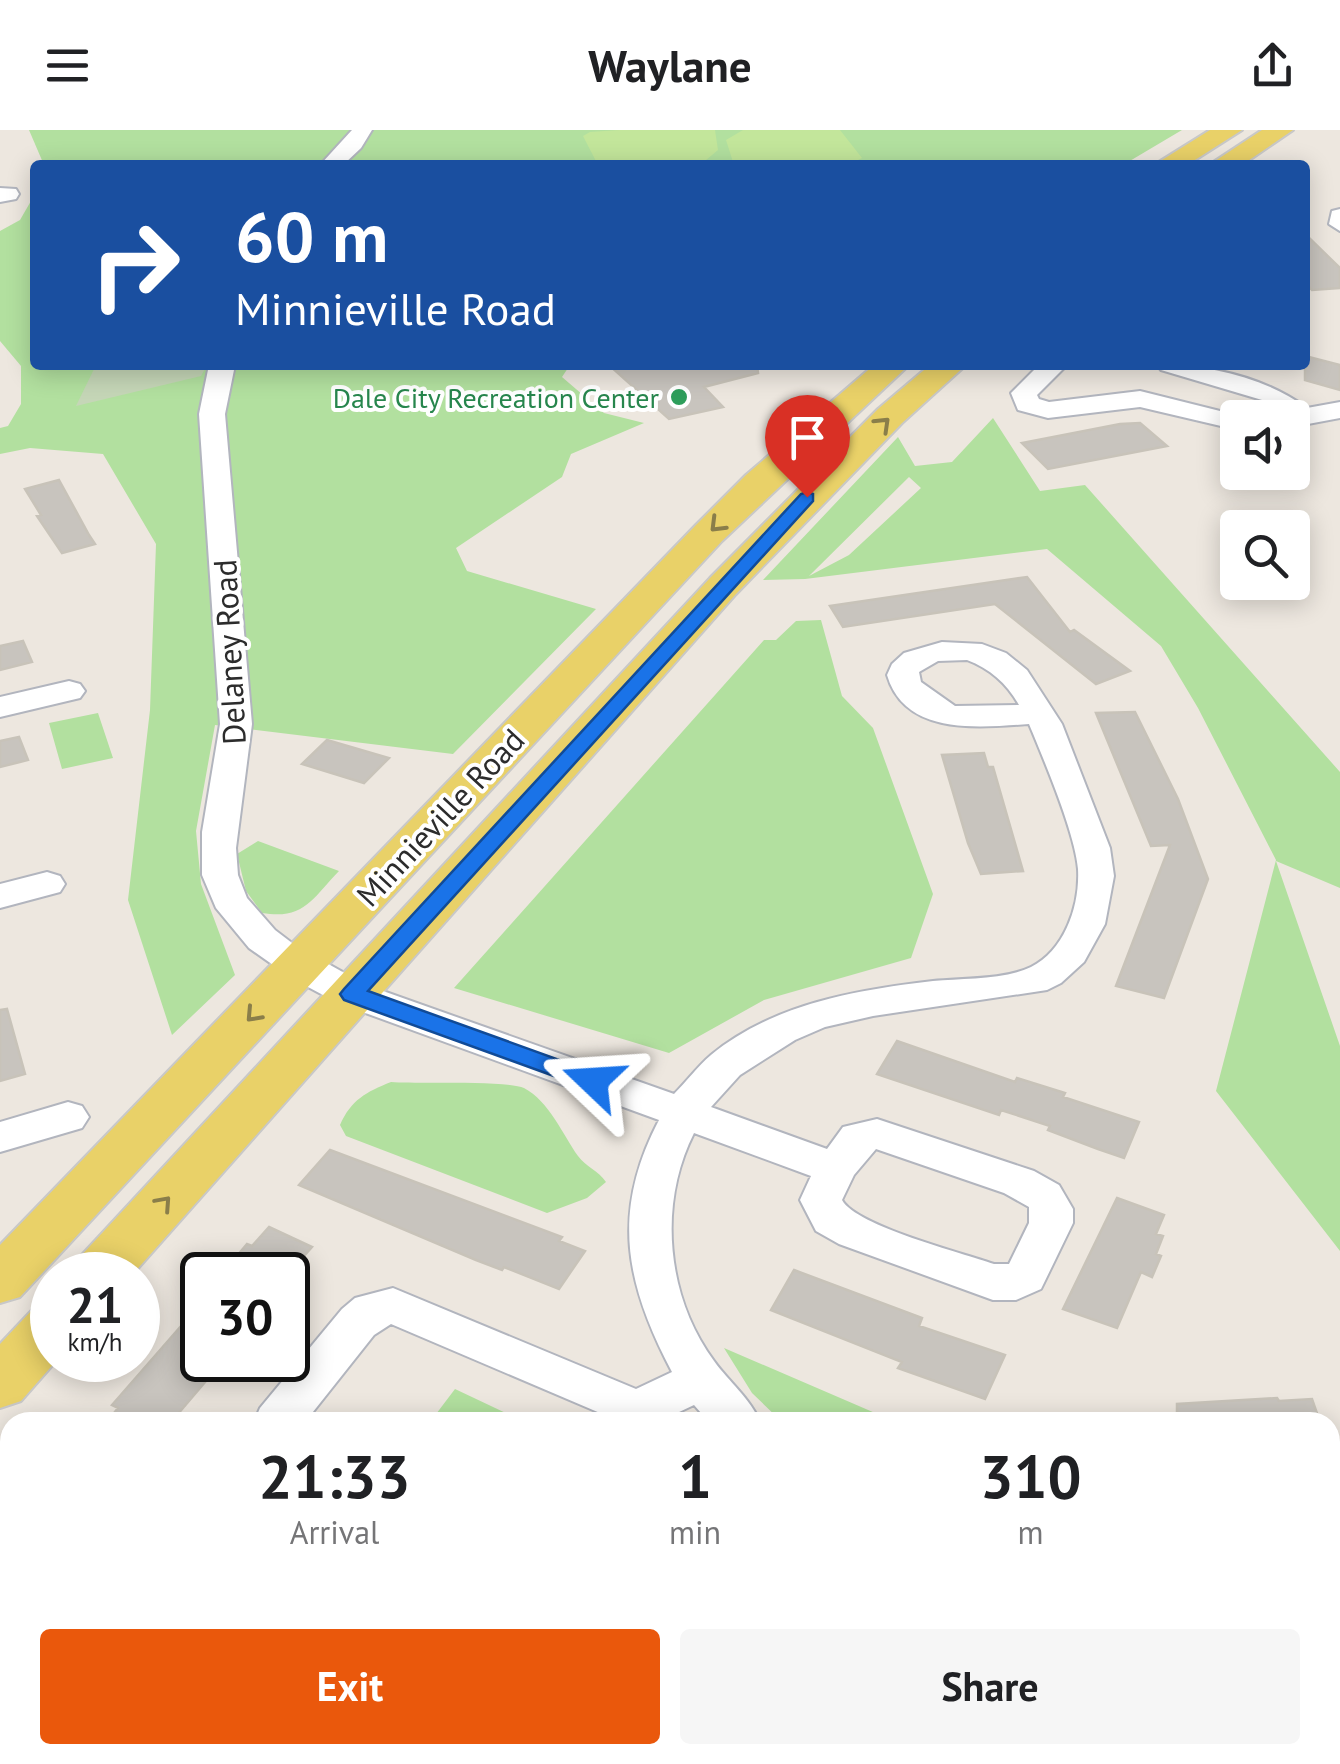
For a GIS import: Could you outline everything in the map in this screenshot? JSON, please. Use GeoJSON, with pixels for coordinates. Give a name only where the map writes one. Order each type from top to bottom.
{"type":"FeatureCollection","features":[{"type":"Feature","properties":{"kind":"main road"},"geometry":{"type":"LineString","coordinates":[[1177,160],[1228,130]]}},
{"type":"Feature","properties":{"kind":"main road"},"geometry":{"type":"LineString","coordinates":[[1231,160],[1280,130]]}},
{"type":"Feature","properties":{"kind":"main road","name":"Minnieville Road"},"geometry":{"type":"LineString","coordinates":[[0,1281],[709,533],[760,482],[887,370]]}},
{"type":"Feature","properties":{"kind":"main road","name":"Minnieville Road"},"geometry":{"type":"LineString","coordinates":[[119,1252],[807,497],[890,416],[944,370]]}},
{"type":"Feature","properties":{"kind":"main road"},"geometry":{"type":"LineString","coordinates":[[0,1384],[30,1351]]}},
{"type":"Feature","properties":{"kind":"street"},"geometry":{"type":"LineString","coordinates":[[336,160],[362,130]]}},
{"type":"Feature","properties":{"kind":"street"},"geometry":{"type":"LineString","coordinates":[[1340,216],[1340,224]]}},
{"type":"Feature","properties":{"kind":"street","name":"Delaney Road"},"geometry":{"type":"LineString","coordinates":[[220,370],[212,414],[236,724],[234,760],[220,835],[220,879],[231,906],[248,927],[299,966],[352,994],[836,1168]]}},
{"type":"Feature","properties":{"kind":"street"},"geometry":{"type":"LineString","coordinates":[[1048,370],[1024,392],[1026,404],[1048,410],[1140,400],[1220,418]]}},
{"type":"Feature","properties":{"kind":"street"},"geometry":{"type":"LineString","coordinates":[[1187,370],[1271,394],[1278,400]]}},
{"type":"Feature","properties":{"kind":"street"},"geometry":{"type":"LineString","coordinates":[[1310,416],[1340,410]]}},
{"type":"Feature","properties":{"kind":"street"},"geometry":{"type":"LineString","coordinates":[[0,706],[68,691]]}},
{"type":"Feature","properties":{"kind":"street"},"geometry":{"type":"LineString","coordinates":[[727,1412],[699,1380],[665,1316],[648,1252],[652,1183],[661,1155],[684,1114],[736,1058],[782,1029],[873,1001],[1034,982],[1053,974],[1071,957],[1094,890],[1095,859],[1040,713]]}},
{"type":"Feature","properties":{"kind":"street"},"geometry":{"type":"LineString","coordinates":[[0,896],[46,884]]}},
{"type":"Feature","properties":{"kind":"street"},"geometry":{"type":"LineString","coordinates":[[0,1137],[68,1117]]}},
{"type":"Feature","properties":{"kind":"street"},"geometry":{"type":"LineString","coordinates":[[888,1135],[1034,1188],[1052,1209],[1051,1223],[1025,1276],[1016,1282],[993,1282],[854,1232],[832,1219],[821,1200],[836,1168],[858,1138],[888,1135]]}},
{"type":"Feature","properties":{"kind":"street"},"geometry":{"type":"LineString","coordinates":[[286,1412],[358,1322],[371,1311],[393,1306],[616,1399],[628,1412]]}},
{"type":"Feature","properties":{"kind":"street"},"geometry":{"type":"LineString","coordinates":[[643,1412],[699,1380]]}},
{"type":"Feature","properties":{"kind":"green space"},"geometry":{"type":"Polygon","coordinates":[[[29,130],[1182,130],[1131,160],[42,160],[29,130]]]}},
{"type":"Feature","properties":{"kind":"green space"},"geometry":{"type":"Polygon","coordinates":[[[715,130],[718,150],[706,160],[595,160],[583,136],[590,132],[715,130]]]}},
{"type":"Feature","properties":{"kind":"green space"},"geometry":{"type":"Polygon","coordinates":[[[743,130],[840,130],[862,158],[732,160],[726,140],[743,130]]]}},
{"type":"Feature","properties":{"kind":"green space"},"geometry":{"type":"Polygon","coordinates":[[[30,203],[30,370],[567,370],[562,377],[604,413],[644,423],[571,454],[562,477],[456,548],[467,571],[596,609],[453,754],[215,725],[196,831],[201,884],[235,975],[172,1035],[128,900],[150,710],[156,544],[103,454],[30,448],[0,454],[0,428],[8,426],[21,404],[21,366],[0,341],[0,231],[20,220],[30,203]]]}},
{"type":"Feature","properties":{"kind":"green space"},"geometry":{"type":"Polygon","coordinates":[[[94,370],[204,370],[201,376],[76,406],[94,370]]]}},
{"type":"Feature","properties":{"kind":"green space"},"geometry":{"type":"Polygon","coordinates":[[[993,418],[1040,491],[1085,485],[1340,772],[1340,888],[1276,861],[1340,1046],[1340,1251],[1216,1091],[1276,860],[1198,708],[1161,646],[1047,549],[805,579],[763,580],[898,437],[915,466],[952,462],[993,418]],[[909,477],[809,576],[849,555],[921,488],[909,477]]]}},
{"type":"Feature","properties":{"kind":"green space"},"geometry":{"type":"Polygon","coordinates":[[[821,620],[842,696],[873,728],[933,894],[911,958],[764,1000],[669,1053],[454,988],[764,640],[776,640],[796,621],[821,620]]]}},
{"type":"Feature","properties":{"kind":"green space"},"geometry":{"type":"Polygon","coordinates":[[[98,713],[113,758],[62,769],[49,723],[98,713]]]}},
{"type":"Feature","properties":{"kind":"green space"},"geometry":{"type":"Polygon","coordinates":[[[258,841],[339,871],[298,910],[262,913],[246,891],[237,854],[258,841]]]}},
{"type":"Feature","properties":{"kind":"green space"},"geometry":{"type":"Polygon","coordinates":[[[391,1082],[482,1083],[524,1088],[548,1110],[581,1160],[606,1182],[587,1198],[547,1213],[346,1136],[340,1125],[354,1103],[391,1082]]]}},
{"type":"Feature","properties":{"kind":"green space"},"geometry":{"type":"Polygon","coordinates":[[[724,1348],[873,1412],[772,1412],[752,1393],[724,1348]]]}},
{"type":"Feature","properties":{"kind":"green space"},"geometry":{"type":"Polygon","coordinates":[[[455,1389],[504,1412],[438,1412],[455,1389]]]}},
{"type":"Feature","properties":{"kind":"building"},"geometry":{"type":"Polygon","coordinates":[[[1310,239],[1340,268],[1340,288],[1312,290],[1310,239]]]}},
{"type":"Feature","properties":{"kind":"building"},"geometry":{"type":"Polygon","coordinates":[[[1310,357],[1340,365],[1340,390],[1305,380],[1310,357]]]}},
{"type":"Feature","properties":{"kind":"building","name":"Dale City Recreation Center"},"geometry":{"type":"Polygon","coordinates":[[[615,370],[758,370],[704,387],[723,407],[669,419],[615,370]]]}},
{"type":"Feature","properties":{"kind":"building"},"geometry":{"type":"Polygon","coordinates":[[[1140,423],[1167,446],[1048,469],[1022,443],[1120,424],[1140,423]]]}},
{"type":"Feature","properties":{"kind":"building"},"geometry":{"type":"Polygon","coordinates":[[[59,480],[95,544],[62,553],[37,516],[41,515],[25,489],[59,480]]]}},
{"type":"Feature","properties":{"kind":"building"},"geometry":{"type":"Polygon","coordinates":[[[1027,577],[1070,632],[1074,630],[1130,671],[1096,684],[995,604],[843,627],[830,606],[1027,577]]]}},
{"type":"Feature","properties":{"kind":"building"},"geometry":{"type":"Polygon","coordinates":[[[23,641],[32,662],[0,670],[0,646],[23,641]]]}},
{"type":"Feature","properties":{"kind":"building"},"geometry":{"type":"Polygon","coordinates":[[[1135,712],[1178,799],[1208,879],[1164,998],[1116,986],[1170,845],[1151,846],[1096,713],[1135,712]]]}},
{"type":"Feature","properties":{"kind":"building"},"geometry":{"type":"Polygon","coordinates":[[[19,737],[28,760],[0,767],[0,741],[19,737]]]}},
{"type":"Feature","properties":{"kind":"building"},"geometry":{"type":"Polygon","coordinates":[[[327,740],[389,758],[364,783],[302,764],[327,740]]]}},
{"type":"Feature","properties":{"kind":"building"},"geometry":{"type":"Polygon","coordinates":[[[984,753],[988,767],[993,767],[1023,871],[981,874],[968,843],[942,755],[984,753]]]}},
{"type":"Feature","properties":{"kind":"building"},"geometry":{"type":"Polygon","coordinates":[[[7,1009],[25,1074],[0,1081],[0,1010],[7,1009]]]}},
{"type":"Feature","properties":{"kind":"building"},"geometry":{"type":"Polygon","coordinates":[[[897,1041],[1015,1082],[1017,1078],[1065,1093],[1063,1097],[1139,1122],[1124,1158],[1048,1130],[1050,1126],[1001,1110],[999,1115],[877,1074],[897,1041]]]}},
{"type":"Feature","properties":{"kind":"building"},"geometry":{"type":"Polygon","coordinates":[[[330,1150],[562,1237],[559,1241],[585,1251],[559,1289],[476,1260],[299,1185],[330,1150]]]}},
{"type":"Feature","properties":{"kind":"building"},"geometry":{"type":"Polygon","coordinates":[[[1117,1198],[1164,1215],[1156,1234],[1163,1236],[1156,1254],[1161,1256],[1152,1277],[1141,1272],[1117,1328],[1063,1309],[1117,1198]]]}},
{"type":"Feature","properties":{"kind":"building"},"geometry":{"type":"Polygon","coordinates":[[[269,1227],[312,1247],[308,1252],[240,1252],[247,1244],[252,1246],[269,1227]]]}},
{"type":"Feature","properties":{"kind":"building"},"geometry":{"type":"Polygon","coordinates":[[[794,1270],[922,1318],[919,1326],[1005,1355],[985,1399],[898,1368],[902,1362],[771,1310],[794,1270]]]}},
{"type":"Feature","properties":{"kind":"building"},"geometry":{"type":"Polygon","coordinates":[[[180,1327],[180,1382],[205,1382],[180,1412],[115,1412],[118,1408],[112,1405],[132,1382],[160,1382],[160,1350],[180,1327]]]}},
{"type":"Feature","properties":{"kind":"building"},"geometry":{"type":"Polygon","coordinates":[[[1312,1399],[1317,1412],[1177,1412],[1177,1404],[1312,1399]]]}},
{"type":"Feature","properties":{"kind":"place","name":"Dale City Recreation Center"},"geometry":{"type":"Point","coordinates":[679,397]}},
{"type":"Feature","properties":{"kind":"route"},"geometry":{"type":"LineString","coordinates":[[593,1081],[352,994],[807,497]]}}]}
